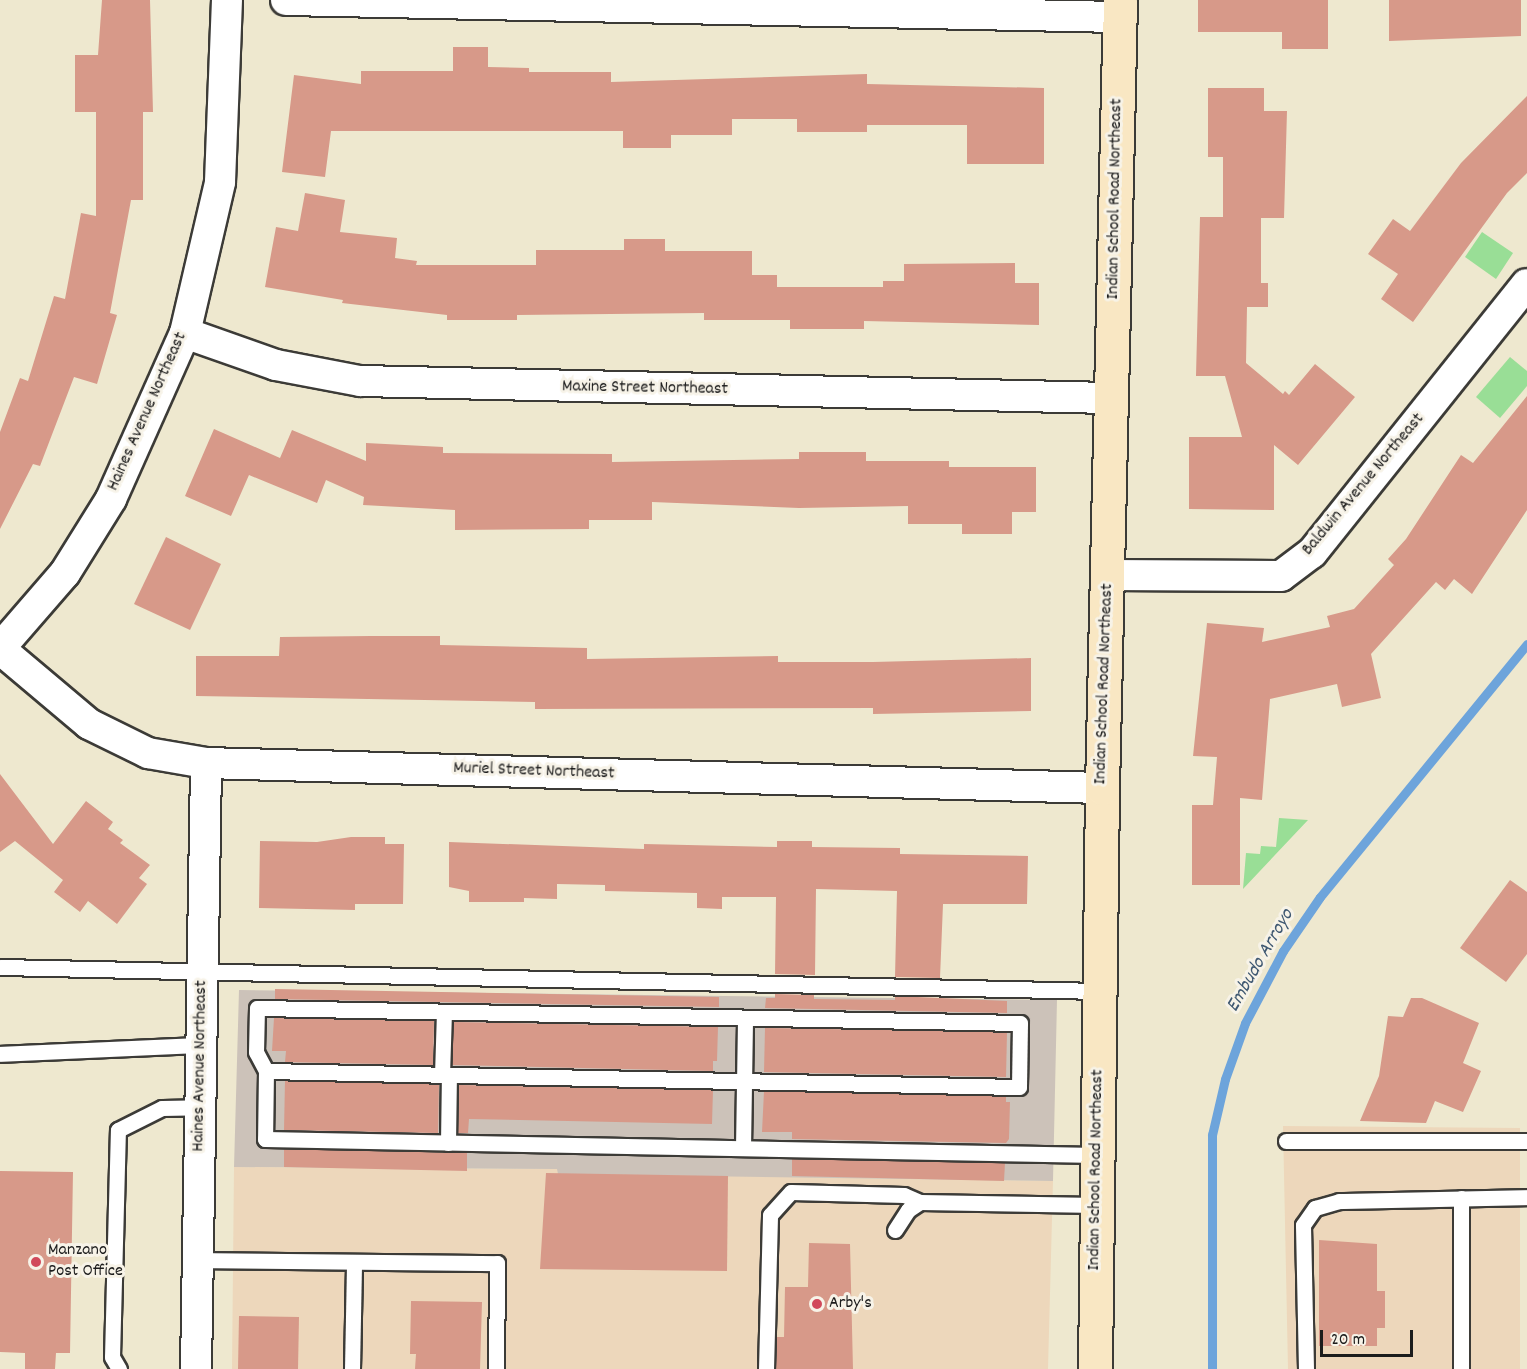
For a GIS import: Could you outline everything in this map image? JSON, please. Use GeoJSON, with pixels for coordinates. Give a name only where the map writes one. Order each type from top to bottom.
{"type":"FeatureCollection","features":[{"type":"Feature","properties":{"kind":"street","name":"Haines Avenue Northeast"},"geometry":{"type":"LineString","coordinates":[[0,648],[66,573],[111,499],[185,333],[220,182],[227,0]]}},
{"type":"Feature","properties":{"kind":"street"},"geometry":{"type":"LineString","coordinates":[[286,0],[1120,9]]}},
{"type":"Feature","properties":{"kind":"street","name":"Indian School Road Northeast"},"geometry":{"type":"LineString","coordinates":[[1095,1369],[1102,788],[1109,575],[1120,9]]}},
{"type":"Feature","properties":{"kind":"street","name":"Baldwin Avenue Northeast"},"geometry":{"type":"LineString","coordinates":[[1109,575],[1281,576],[1312,553],[1527,284]]}},
{"type":"Feature","properties":{"kind":"street","name":"Maxine Street Northeast"},"geometry":{"type":"LineString","coordinates":[[185,333],[276,365],[360,381],[1112,398]]}},
{"type":"Feature","properties":{"kind":"street","name":"Muriel Street Northeast"},"geometry":{"type":"LineString","coordinates":[[0,648],[89,724],[148,753],[206,763],[1102,788]]}},
{"type":"Feature","properties":{"kind":"street","name":"Haines Avenue Northeast"},"geometry":{"type":"LineString","coordinates":[[196,1369],[206,763]]}},
{"type":"Feature","properties":{"kind":"lane"},"geometry":{"type":"LineString","coordinates":[[0,967],[1099,991]]}},
{"type":"Feature","properties":{"kind":"lane"},"geometry":{"type":"LineString","coordinates":[[266,1071],[1019,1087],[1020,1023],[256,1008],[256,1052],[266,1071],[265,1139],[1097,1155]]}},
{"type":"Feature","properties":{"kind":"lane"},"geometry":{"type":"LineString","coordinates":[[444,1012],[448,1143]]}},
{"type":"Feature","properties":{"kind":"lane"},"geometry":{"type":"LineString","coordinates":[[743,1148],[745,1018]]}},
{"type":"Feature","properties":{"kind":"lane"},"geometry":{"type":"LineString","coordinates":[[0,1054],[202,1045]]}},
{"type":"Feature","properties":{"kind":"lane"},"geometry":{"type":"LineString","coordinates":[[119,1369],[112,1357],[118,1130],[162,1108],[201,1107]]}},
{"type":"Feature","properties":{"kind":"lane"},"geometry":{"type":"LineString","coordinates":[[1286,1142],[1527,1141]]}},
{"type":"Feature","properties":{"kind":"lane"},"geometry":{"type":"LineString","coordinates":[[766,1369],[770,1215],[782,1197],[797,1190],[904,1196],[920,1202],[1097,1205]]}},
{"type":"Feature","properties":{"kind":"lane"},"geometry":{"type":"LineString","coordinates":[[1306,1369],[1303,1225],[1315,1208],[1339,1201],[1527,1197]]}},
{"type":"Feature","properties":{"kind":"lane"},"geometry":{"type":"LineString","coordinates":[[1461,1198],[1461,1369]]}},
{"type":"Feature","properties":{"kind":"lane"},"geometry":{"type":"LineString","coordinates":[[896,1230],[908,1210],[920,1202]]}},
{"type":"Feature","properties":{"kind":"lane"},"geometry":{"type":"LineString","coordinates":[[198,1260],[497,1263],[496,1369]]}},
{"type":"Feature","properties":{"kind":"lane"},"geometry":{"type":"LineString","coordinates":[[352,1369],[354,1262]]}},
{"type":"Feature","properties":{"kind":"shaded area"},"geometry":{"type":"Polygon","coordinates":[[[239,990],[1057,1000],[1053,1181],[558,1174],[557,1169],[234,1167],[239,990]]]}},
{"type":"Feature","properties":{"kind":"shaded area"},"geometry":{"type":"Polygon","coordinates":[[[1283,1126],[1520,1128],[1520,1369],[1288,1369],[1283,1126]]]}},
{"type":"Feature","properties":{"kind":"shaded area"},"geometry":{"type":"Polygon","coordinates":[[[234,1167],[558,1169],[558,1173],[1053,1181],[1048,1369],[232,1369],[234,1167]]]}},
{"type":"Feature","properties":{"kind":"green space"},"geometry":{"type":"Polygon","coordinates":[[[1482,232],[1513,253],[1496,279],[1465,257],[1482,232]]]}},
{"type":"Feature","properties":{"kind":"green space"},"geometry":{"type":"Polygon","coordinates":[[[1510,357],[1527,371],[1527,386],[1500,418],[1476,397],[1510,357]]]}},
{"type":"Feature","properties":{"kind":"green space"},"geometry":{"type":"Polygon","coordinates":[[[1279,818],[1308,820],[1243,889],[1246,853],[1260,854],[1261,846],[1276,847],[1279,818]]]}},
{"type":"Feature","properties":{"kind":"building"},"geometry":{"type":"Polygon","coordinates":[[[102,0],[150,0],[153,112],[143,112],[143,200],[131,200],[110,313],[117,315],[97,384],[74,377],[40,466],[33,464],[0,529],[0,432],[20,378],[28,381],[54,296],[65,299],[81,213],[96,216],[96,112],[75,112],[75,55],[98,55],[102,0]]]}},
{"type":"Feature","properties":{"kind":"building"},"geometry":{"type":"Polygon","coordinates":[[[1198,0],[1328,0],[1328,49],[1282,49],[1282,32],[1198,32],[1198,0]]]}},
{"type":"Feature","properties":{"kind":"building"},"geometry":{"type":"Polygon","coordinates":[[[1389,0],[1521,0],[1521,36],[1389,41],[1389,0]]]}},
{"type":"Feature","properties":{"kind":"building"},"geometry":{"type":"Polygon","coordinates":[[[453,47],[488,47],[488,67],[529,68],[529,72],[611,72],[611,82],[867,74],[867,84],[1044,88],[1044,164],[967,164],[967,125],[867,125],[867,132],[797,132],[797,119],[732,119],[732,135],[671,135],[671,148],[623,148],[623,131],[331,131],[325,177],[282,172],[294,75],[361,84],[361,71],[453,71],[453,47]]]}},
{"type":"Feature","properties":{"kind":"building"},"geometry":{"type":"Polygon","coordinates":[[[1208,88],[1264,88],[1264,111],[1287,111],[1284,218],[1261,218],[1261,283],[1268,283],[1268,307],[1247,307],[1246,363],[1283,394],[1285,391],[1289,395],[1315,364],[1355,397],[1298,465],[1274,445],[1274,510],[1189,509],[1189,437],[1242,437],[1225,376],[1196,376],[1200,217],[1223,217],[1223,157],[1208,157],[1208,88]]]}},
{"type":"Feature","properties":{"kind":"building"},"geometry":{"type":"Polygon","coordinates":[[[1527,96],[1527,173],[1507,193],[1413,322],[1381,299],[1398,274],[1368,254],[1393,219],[1410,231],[1461,163],[1527,96]]]}},
{"type":"Feature","properties":{"kind":"building"},"geometry":{"type":"Polygon","coordinates":[[[305,193],[345,200],[340,232],[397,238],[395,258],[417,261],[416,265],[536,265],[536,250],[624,250],[624,239],[665,239],[665,251],[752,251],[752,275],[777,275],[777,287],[883,287],[883,281],[904,281],[904,264],[1015,263],[1015,283],[1039,283],[1039,325],[864,321],[864,329],[790,329],[790,320],[704,320],[704,313],[517,315],[517,320],[447,320],[447,315],[342,303],[343,300],[265,287],[276,227],[298,231],[305,193]]]}},
{"type":"Feature","properties":{"kind":"building"},"geometry":{"type":"Polygon","coordinates":[[[1527,396],[1527,510],[1472,594],[1454,579],[1445,590],[1436,582],[1371,654],[1381,698],[1342,707],[1337,684],[1270,699],[1262,800],[1240,798],[1240,885],[1192,885],[1192,805],[1213,805],[1217,757],[1193,756],[1207,623],[1264,628],[1262,642],[1330,627],[1327,616],[1354,609],[1394,565],[1388,559],[1406,539],[1461,455],[1473,463],[1527,396]]]}},
{"type":"Feature","properties":{"kind":"building"},"geometry":{"type":"Polygon","coordinates":[[[214,429],[280,458],[292,430],[366,461],[366,443],[443,447],[443,453],[612,454],[612,462],[799,459],[799,452],[866,452],[866,461],[949,461],[949,467],[1036,467],[1036,512],[1012,512],[1012,534],[962,534],[962,524],[908,524],[908,506],[799,508],[652,502],[652,520],[589,520],[589,529],[455,530],[455,510],[363,505],[364,497],[326,480],[317,503],[249,475],[231,516],[185,496],[214,429]]]}},
{"type":"Feature","properties":{"kind":"building"},"geometry":{"type":"Polygon","coordinates":[[[166,537],[221,564],[190,630],[134,604],[166,537]]]}},
{"type":"Feature","properties":{"kind":"building"},"geometry":{"type":"Polygon","coordinates":[[[440,636],[440,645],[587,648],[587,659],[778,656],[778,662],[873,662],[1031,658],[1031,711],[873,714],[873,708],[535,709],[535,702],[196,696],[196,656],[279,656],[280,637],[440,636]]]}},
{"type":"Feature","properties":{"kind":"building"},"geometry":{"type":"Polygon","coordinates":[[[0,774],[53,844],[86,801],[113,822],[108,829],[123,840],[120,843],[150,865],[139,878],[147,884],[117,924],[88,901],[80,912],[54,892],[63,880],[15,841],[0,852],[0,774]]]}},
{"type":"Feature","properties":{"kind":"building"},"geometry":{"type":"Polygon","coordinates":[[[351,837],[385,837],[385,844],[404,844],[403,904],[355,904],[355,910],[259,908],[260,841],[317,842],[351,837]]]}},
{"type":"Feature","properties":{"kind":"building"},"geometry":{"type":"Polygon","coordinates":[[[777,841],[812,841],[812,847],[900,848],[900,854],[1028,856],[1027,904],[943,904],[940,978],[895,977],[897,891],[816,889],[815,975],[775,974],[776,897],[722,897],[722,909],[697,908],[697,893],[605,891],[605,885],[557,884],[557,899],[524,898],[524,902],[469,902],[469,891],[449,887],[449,842],[644,849],[644,844],[777,847],[777,841]]]}},
{"type":"Feature","properties":{"kind":"building"},"geometry":{"type":"Polygon","coordinates":[[[1510,880],[1527,892],[1527,954],[1506,982],[1460,948],[1510,880]]]}},
{"type":"Feature","properties":{"kind":"building"},"geometry":{"type":"Polygon","coordinates":[[[275,989],[719,997],[719,1007],[275,999],[275,989]]]}},
{"type":"Feature","properties":{"kind":"building"},"geometry":{"type":"Polygon","coordinates":[[[775,994],[814,995],[814,999],[895,1000],[895,996],[1007,1001],[1007,1013],[765,1008],[766,998],[775,998],[775,994]]]}},
{"type":"Feature","properties":{"kind":"building"},"geometry":{"type":"Polygon","coordinates":[[[1411,998],[1422,998],[1479,1023],[1463,1063],[1481,1071],[1463,1112],[1435,1101],[1426,1123],[1360,1121],[1379,1076],[1388,1016],[1403,1017],[1411,998]]]}},
{"type":"Feature","properties":{"kind":"building"},"geometry":{"type":"Polygon","coordinates":[[[274,1018],[434,1021],[433,1065],[285,1062],[286,1051],[272,1051],[274,1018]]]}},
{"type":"Feature","properties":{"kind":"building"},"geometry":{"type":"Polygon","coordinates":[[[453,1022],[718,1027],[717,1061],[713,1061],[713,1071],[452,1065],[453,1022]]]}},
{"type":"Feature","properties":{"kind":"building"},"geometry":{"type":"Polygon","coordinates":[[[765,1028],[1007,1032],[1006,1077],[764,1072],[765,1028]]]}},
{"type":"Feature","properties":{"kind":"building"},"geometry":{"type":"Polygon","coordinates":[[[285,1081],[439,1084],[438,1133],[284,1130],[285,1081]]]}},
{"type":"Feature","properties":{"kind":"building"},"geometry":{"type":"Polygon","coordinates":[[[459,1085],[713,1090],[712,1124],[469,1119],[468,1133],[458,1133],[459,1085]]]}},
{"type":"Feature","properties":{"kind":"building"},"geometry":{"type":"Polygon","coordinates":[[[764,1091],[1006,1096],[1006,1102],[1010,1102],[1009,1139],[1006,1143],[792,1139],[792,1132],[762,1132],[764,1091]]]}},
{"type":"Feature","properties":{"kind":"building"},"geometry":{"type":"Polygon","coordinates":[[[284,1149],[467,1153],[467,1171],[284,1167],[284,1149]]]}},
{"type":"Feature","properties":{"kind":"building"},"geometry":{"type":"Polygon","coordinates":[[[792,1159],[1005,1163],[1004,1181],[792,1176],[792,1159]]]}},
{"type":"Feature","properties":{"kind":"building","name":"Manzano Post Office"},"geometry":{"type":"Polygon","coordinates":[[[0,1171],[73,1172],[70,1353],[56,1353],[55,1369],[25,1369],[25,1353],[0,1352],[0,1171]]]}},
{"type":"Feature","properties":{"kind":"building"},"geometry":{"type":"Polygon","coordinates":[[[546,1173],[728,1176],[727,1271],[540,1269],[546,1173]]]}},
{"type":"Feature","properties":{"kind":"building"},"geometry":{"type":"Polygon","coordinates":[[[1319,1240],[1377,1244],[1377,1291],[1385,1291],[1385,1328],[1377,1328],[1377,1346],[1319,1346],[1319,1240]]]}},
{"type":"Feature","properties":{"kind":"building","name":"Arby's"},"geometry":{"type":"Polygon","coordinates":[[[809,1243],[850,1244],[853,1369],[776,1369],[777,1337],[784,1337],[785,1287],[808,1287],[809,1243]]]}},
{"type":"Feature","properties":{"kind":"building"},"geometry":{"type":"Polygon","coordinates":[[[411,1301],[482,1302],[480,1369],[415,1369],[416,1354],[410,1354],[411,1301]]]}},
{"type":"Feature","properties":{"kind":"building"},"geometry":{"type":"Polygon","coordinates":[[[239,1316],[299,1317],[298,1369],[238,1369],[239,1316]]]}},
{"type":"Feature","properties":{"kind":"waterway","name":"Embudo Arroyo"},"geometry":{"type":"LineString","coordinates":[[1212,1369],[1212,1135],[1225,1079],[1245,1023],[1283,951],[1320,897],[1527,644]]}},
{"type":"Feature","properties":{"kind":"place","name":"Manzano Post Office"},"geometry":{"type":"Point","coordinates":[36,1262]}},
{"type":"Feature","properties":{"kind":"place","name":"Arby's"},"geometry":{"type":"Point","coordinates":[817,1304]}}]}
